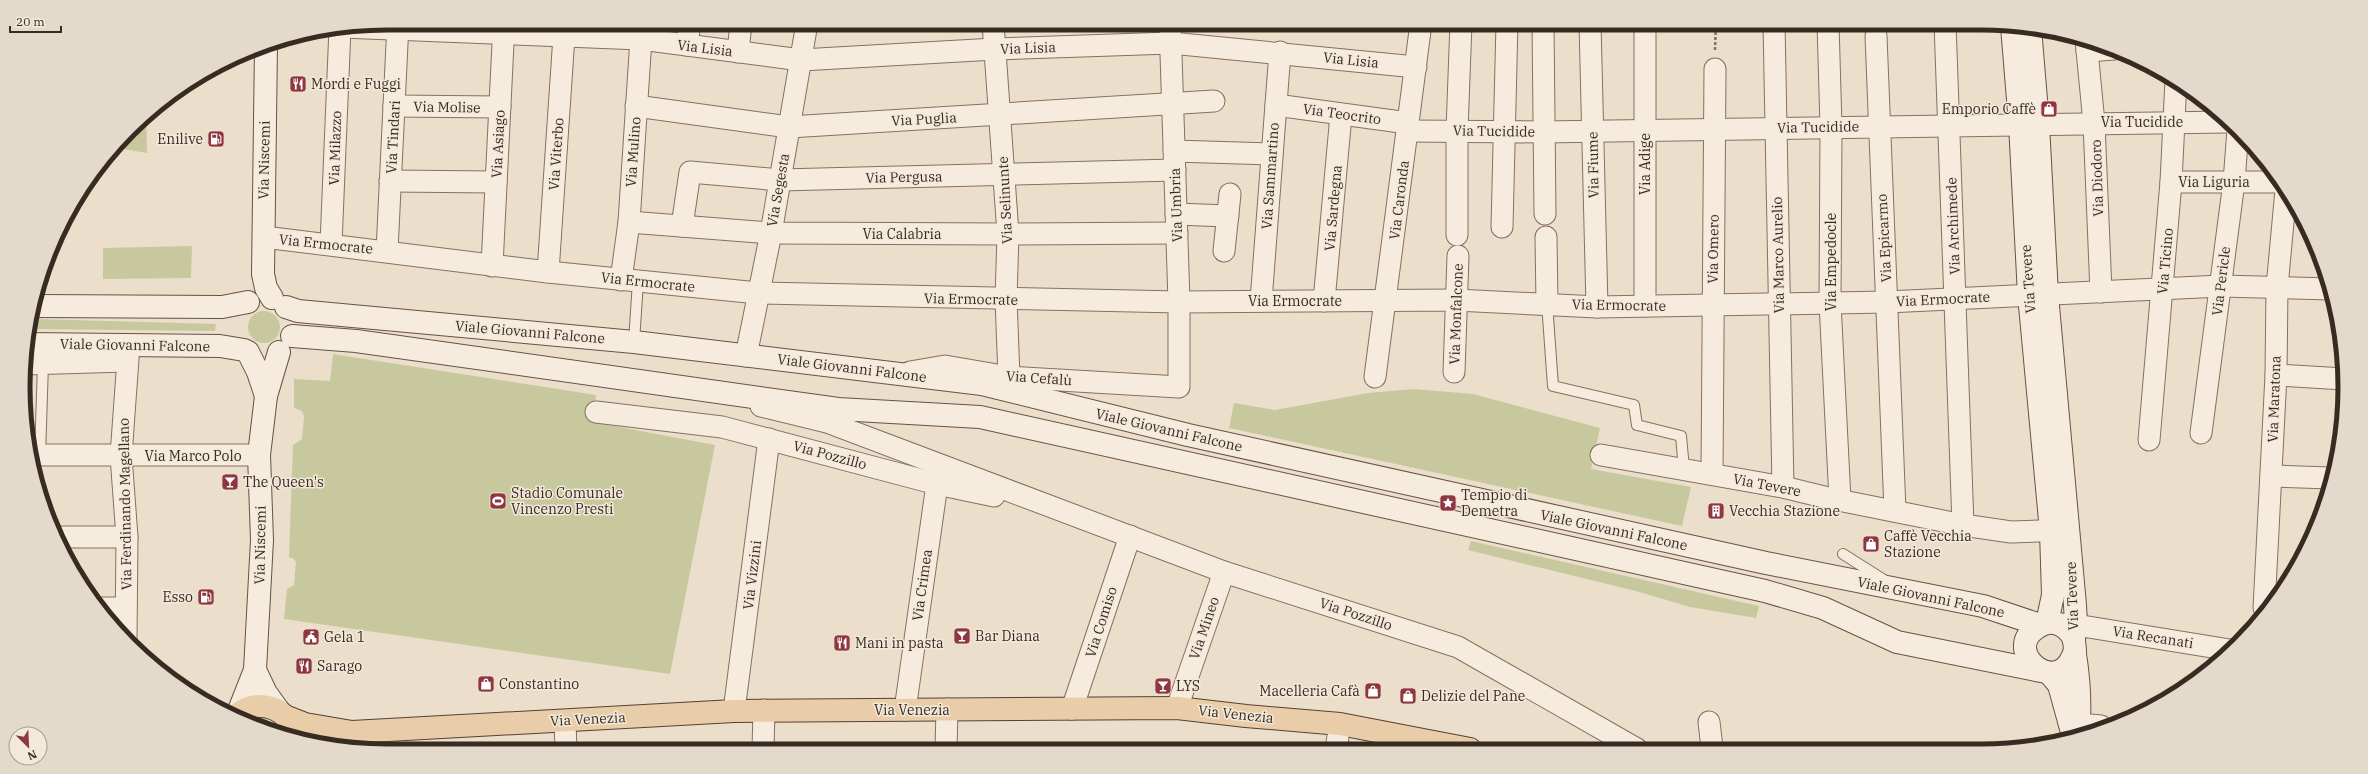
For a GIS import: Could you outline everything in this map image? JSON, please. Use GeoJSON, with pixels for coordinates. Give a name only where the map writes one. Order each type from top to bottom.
{"type":"FeatureCollection","features":[{"type":"Feature","properties":{"kind":"main road"},"geometry":{"type":"LineString","coordinates":[[241,713],[250,707],[263,706],[305,724],[352,732]]}},
{"type":"Feature","properties":{"kind":"main road","name":"Via Venezia"},"geometry":{"type":"LineString","coordinates":[[352,732],[764,710],[1177,708],[1246,716],[1340,724],[1444,744]]}},
{"type":"Feature","properties":{"kind":"main road"},"geometry":{"type":"LineString","coordinates":[[283,714],[292,726],[293,732]]}},
{"type":"Feature","properties":{"kind":"main road"},"geometry":{"type":"LineString","coordinates":[[330,739],[352,732]]}},
{"type":"Feature","properties":{"kind":"street","name":"Via Tindari"},"geometry":{"type":"LineString","coordinates":[[387,251],[398,30]]}},
{"type":"Feature","properties":{"kind":"street","name":"Via Asiago"},"geometry":{"type":"LineString","coordinates":[[492,266],[503,30]]}},
{"type":"Feature","properties":{"kind":"street","name":"Via Lisia"},"geometry":{"type":"LineString","coordinates":[[518,30],[564,36],[641,31],[687,45],[801,60],[995,49],[1170,33],[1280,52],[1416,67]]}},
{"type":"Feature","properties":{"kind":"street"},"geometry":{"type":"LineString","coordinates":[[687,45],[689,30]]}},
{"type":"Feature","properties":{"kind":"street"},"geometry":{"type":"LineString","coordinates":[[738,52],[740,30]]}},
{"type":"Feature","properties":{"kind":"street","name":"Via Segesta"},"geometry":{"type":"LineString","coordinates":[[746,356],[771,233],[806,30]]}},
{"type":"Feature","properties":{"kind":"street","name":"Via Selinunte"},"geometry":{"type":"LineString","coordinates":[[994,30],[1008,234],[1006,300],[1009,377]]}},
{"type":"Feature","properties":{"kind":"street","name":"Via Caronda"},"geometry":{"type":"LineString","coordinates":[[1375,377],[1420,30]]}},
{"type":"Feature","properties":{"kind":"street"},"geometry":{"type":"LineString","coordinates":[[1457,234],[1457,130],[1461,30]]}},
{"type":"Feature","properties":{"kind":"street"},"geometry":{"type":"LineString","coordinates":[[1502,227],[1507,30]]}},
{"type":"Feature","properties":{"kind":"street"},"geometry":{"type":"LineString","coordinates":[[1543,30],[1545,214]]}},
{"type":"Feature","properties":{"kind":"street","name":"Via Fiume"},"geometry":{"type":"LineString","coordinates":[[1590,30],[1597,306]]}},
{"type":"Feature","properties":{"kind":"street","name":"Via Adige"},"geometry":{"type":"LineString","coordinates":[[1645,30],[1645,306]]}},
{"type":"Feature","properties":{"kind":"street","name":"Via Marco Aurelio"},"geometry":{"type":"LineString","coordinates":[[1774,30],[1783,486]]}},
{"type":"Feature","properties":{"kind":"street","name":"Via Empedocle"},"geometry":{"type":"LineString","coordinates":[[1828,30],[1831,127],[1830,303],[1840,500]]}},
{"type":"Feature","properties":{"kind":"street","name":"Via Archimede"},"geometry":{"type":"LineString","coordinates":[[1945,30],[1963,525]]}},
{"type":"Feature","properties":{"kind":"street","name":"Via Mulino"},"geometry":{"type":"LineString","coordinates":[[630,281],[629,222],[641,31]]}},
{"type":"Feature","properties":{"kind":"street","name":"Via Tevere"},"geometry":{"type":"LineString","coordinates":[[2013,32],[2029,124]]}},
{"type":"Feature","properties":{"kind":"street","name":"Via Milazzo"},"geometry":{"type":"LineString","coordinates":[[331,244],[341,33]]}},
{"type":"Feature","properties":{"kind":"street","name":"Via Umbria"},"geometry":{"type":"LineString","coordinates":[[1170,33],[1179,302],[1179,388]]}},
{"type":"Feature","properties":{"kind":"street","name":"Via Tevere"},"geometry":{"type":"LineString","coordinates":[[2030,33],[2029,124],[2038,295],[2059,530],[2062,631]]}},
{"type":"Feature","properties":{"kind":"street","name":"Via Viterbo"},"geometry":{"type":"LineString","coordinates":[[548,272],[564,36]]}},
{"type":"Feature","properties":{"kind":"street","name":"Via Epicarmo"},"geometry":{"type":"LineString","coordinates":[[1876,36],[1895,511]]}},
{"type":"Feature","properties":{"kind":"street","name":"Via Diodoro"},"geometry":{"type":"LineString","coordinates":[[2087,46],[2094,123],[2101,292]]}},
{"type":"Feature","properties":{"kind":"street","name":"Via Niscemi"},"geometry":{"type":"LineString","coordinates":[[265,302],[263,274],[266,51]]}},
{"type":"Feature","properties":{"kind":"street","name":"Via Sammartino"},"geometry":{"type":"LineString","coordinates":[[1261,301],[1280,52]]}},
{"type":"Feature","properties":{"kind":"street","name":"Via Omero"},"geometry":{"type":"LineString","coordinates":[[1712,474],[1715,69]]}},
{"type":"Feature","properties":{"kind":"street","name":"Via Ticino"},"geometry":{"type":"LineString","coordinates":[[2149,440],[2171,182],[2176,88]]}},
{"type":"Feature","properties":{"kind":"street","name":"Via Puglia"},"geometry":{"type":"LineString","coordinates":[[636,106],[789,127],[1214,101]]}},
{"type":"Feature","properties":{"kind":"street","name":"Via Teocrito"},"geometry":{"type":"LineString","coordinates":[[1276,105],[1408,127]]}},
{"type":"Feature","properties":{"kind":"street","name":"Via Molise"},"geometry":{"type":"LineString","coordinates":[[394,106],[500,107]]}},
{"type":"Feature","properties":{"kind":"street","name":"Via Sardegna"},"geometry":{"type":"LineString","coordinates":[[1324,301],[1341,115]]}},
{"type":"Feature","properties":{"kind":"street","name":"Via Tucidide"},"geometry":{"type":"LineString","coordinates":[[1408,127],[1543,132],[2219,122]]}},
{"type":"Feature","properties":{"kind":"street","name":"Via Pericle"},"geometry":{"type":"LineString","coordinates":[[2201,433],[2234,182],[2237,139]]}},
{"type":"Feature","properties":{"kind":"street","name":"Via Pergusa"},"geometry":{"type":"LineString","coordinates":[[682,226],[690,172],[780,180],[1004,175],[1272,154]]}},
{"type":"Feature","properties":{"kind":"street"},"geometry":{"type":"LineString","coordinates":[[390,181],[496,182]]}},
{"type":"Feature","properties":{"kind":"street","name":"Via Liguria"},"geometry":{"type":"LineString","coordinates":[[2171,182],[2273,182]]}},
{"type":"Feature","properties":{"kind":"street"},"geometry":{"type":"LineString","coordinates":[[1224,251],[1230,194]]}},
{"type":"Feature","properties":{"kind":"street","name":"Via Maratona"},"geometry":{"type":"LineString","coordinates":[[2264,604],[2276,375],[2277,287],[2285,201]]}},
{"type":"Feature","properties":{"kind":"street","name":"Via Calabria"},"geometry":{"type":"LineString","coordinates":[[629,222],[771,233],[1008,234],[1176,223],[1228,216]]}},
{"type":"Feature","properties":{"kind":"street","name":"Via Ermocrate"},"geometry":{"type":"LineString","coordinates":[[264,237],[387,251],[492,266],[758,293],[1006,300],[1179,302],[1456,300],[1597,306],[1645,306],[1887,302],[1955,297],[2038,295],[2221,286],[2324,289]]}},
{"type":"Feature","properties":{"kind":"street"},"geometry":{"type":"LineString","coordinates":[[1546,237],[1547,303]]}},
{"type":"Feature","properties":{"kind":"street","name":"Via Monfalcone"},"geometry":{"type":"LineString","coordinates":[[1454,372],[1458,256]]}},
{"type":"Feature","properties":{"kind":"street"},"geometry":{"type":"LineString","coordinates":[[246,351],[263,357],[286,344],[293,321],[265,302],[236,316],[235,327],[238,342],[246,351],[258,372],[266,396]]}},
{"type":"Feature","properties":{"kind":"street","name":"Viale Giovanni Falcone"},"geometry":{"type":"LineString","coordinates":[[39,306],[222,307],[265,302],[298,311],[634,342],[982,384],[1188,435],[1766,564],[1983,606],[2062,631]]}},
{"type":"Feature","properties":{"kind":"street","name":"Viale Giovanni Falcone"},"geometry":{"type":"LineString","coordinates":[[286,344],[356,341],[723,394],[838,409],[980,417],[1764,591],[1823,608],[1897,642],[2045,672]]}},
{"type":"Feature","properties":{"kind":"street","name":"Via Niscemi"},"geometry":{"type":"LineString","coordinates":[[255,670],[262,540],[259,455],[266,396],[286,344]]}},
{"type":"Feature","properties":{"kind":"street","name":"Viale Giovanni Falcone"},"geometry":{"type":"LineString","coordinates":[[33,345],[127,353],[220,346],[246,351]]}},
{"type":"Feature","properties":{"kind":"street"},"geometry":{"type":"LineString","coordinates":[[34,364],[127,353]]}},
{"type":"Feature","properties":{"kind":"street","name":"Via Ferdinando Magellano"},"geometry":{"type":"LineString","coordinates":[[126,629],[127,537],[121,456],[127,353]]}},
{"type":"Feature","properties":{"kind":"street","name":"Via Cefalù"},"geometry":{"type":"LineString","coordinates":[[900,374],[944,366],[1009,377],[1179,388]]}},
{"type":"Feature","properties":{"kind":"street"},"geometry":{"type":"LineString","coordinates":[[2276,375],[2338,379]]}},
{"type":"Feature","properties":{"kind":"street","name":"Via Pozzillo"},"geometry":{"type":"LineString","coordinates":[[723,394],[763,407],[827,422],[1224,572],[1458,647],[1627,744]]}},
{"type":"Feature","properties":{"kind":"street","name":"Via Pozzillo"},"geometry":{"type":"LineString","coordinates":[[596,412],[722,428],[770,439],[937,484],[1061,511]]}},
{"type":"Feature","properties":{"kind":"street","name":"Via Vizzini"},"geometry":{"type":"LineString","coordinates":[[734,711],[770,439]]}},
{"type":"Feature","properties":{"kind":"street","name":"Via Marco Polo"},"geometry":{"type":"LineString","coordinates":[[37,455],[259,455]]}},
{"type":"Feature","properties":{"kind":"street","name":"Via Tevere"},"geometry":{"type":"LineString","coordinates":[[1601,455],[1783,486],[1840,500],[1963,525],[2011,532],[2059,530]]}},
{"type":"Feature","properties":{"kind":"street"},"geometry":{"type":"LineString","coordinates":[[2270,476],[2326,478]]}},
{"type":"Feature","properties":{"kind":"street","name":"Via Crimea"},"geometry":{"type":"LineString","coordinates":[[905,710],[937,484]]}},
{"type":"Feature","properties":{"kind":"street","name":"Via Tevere"},"geometry":{"type":"LineString","coordinates":[[2059,530],[2053,595],[2062,631]]}},
{"type":"Feature","properties":{"kind":"street","name":"Via Comiso"},"geometry":{"type":"LineString","coordinates":[[1072,709],[1130,536]]}},
{"type":"Feature","properties":{"kind":"street"},"geometry":{"type":"LineString","coordinates":[[63,537],[127,537]]}},
{"type":"Feature","properties":{"kind":"street","name":"Via Mineo"},"geometry":{"type":"LineString","coordinates":[[1177,708],[1224,572]]}},
{"type":"Feature","properties":{"kind":"street"},"geometry":{"type":"LineString","coordinates":[[107,608],[126,608]]}},
{"type":"Feature","properties":{"kind":"street"},"geometry":{"type":"LineString","coordinates":[[2062,631],[2031,632],[2026,642],[2026,654],[2032,665],[2045,672],[2059,685],[2075,728]]}},
{"type":"Feature","properties":{"kind":"street"},"geometry":{"type":"LineString","coordinates":[[2045,672],[2058,671],[2066,666],[2072,659],[2062,631]]}},
{"type":"Feature","properties":{"kind":"street"},"geometry":{"type":"LineString","coordinates":[[2062,631],[2080,702],[2075,728]]}},
{"type":"Feature","properties":{"kind":"street","name":"Via Recanati"},"geometry":{"type":"LineString","coordinates":[[2062,631],[2222,649]]}},
{"type":"Feature","properties":{"kind":"street"},"geometry":{"type":"LineString","coordinates":[[255,670],[266,693],[283,714]]}},
{"type":"Feature","properties":{"kind":"street"},"geometry":{"type":"LineString","coordinates":[[238,711],[255,670]]}},
{"type":"Feature","properties":{"kind":"street"},"geometry":{"type":"LineString","coordinates":[[946,744],[947,709]]}},
{"type":"Feature","properties":{"kind":"street"},"geometry":{"type":"LineString","coordinates":[[763,744],[764,710]]}},
{"type":"Feature","properties":{"kind":"street"},"geometry":{"type":"LineString","coordinates":[[565,721],[566,744]]}},
{"type":"Feature","properties":{"kind":"street"},"geometry":{"type":"LineString","coordinates":[[1709,722],[1712,744]]}},
{"type":"Feature","properties":{"kind":"street"},"geometry":{"type":"LineString","coordinates":[[1337,744],[1340,724]]}},
{"type":"Feature","properties":{"kind":"street"},"geometry":{"type":"LineString","coordinates":[[2075,728],[2090,727]]}},
{"type":"Feature","properties":{"kind":"lane"},"geometry":{"type":"LineString","coordinates":[[630,281],[634,342]]}},
{"type":"Feature","properties":{"kind":"lane"},"geometry":{"type":"LineString","coordinates":[[1547,303],[1553,386],[1634,405],[1637,425],[1682,436],[1684,470]]}},
{"type":"Feature","properties":{"kind":"lane"},"geometry":{"type":"LineString","coordinates":[[34,364],[36,451]]}},
{"type":"Feature","properties":{"kind":"lane"},"geometry":{"type":"LineString","coordinates":[[1844,554],[1900,590]]}},
{"type":"Feature","properties":{"kind":"path"},"geometry":{"type":"LineString","coordinates":[[1715,69],[1716,30]]}},
{"type":"Feature","properties":{"kind":"green space"},"geometry":{"type":"Polygon","coordinates":[[[146,124],[147,153],[122,149],[146,124]]]}},
{"type":"Feature","properties":{"kind":"green space"},"geometry":{"type":"Polygon","coordinates":[[[192,246],[191,278],[103,279],[103,248],[192,246]]]}},
{"type":"Feature","properties":{"kind":"green space"},"geometry":{"type":"Polygon","coordinates":[[[261,311],[267,311],[276,315],[280,327],[276,339],[267,343],[261,343],[252,339],[248,330],[248,324],[252,315],[261,311]]]}},
{"type":"Feature","properties":{"kind":"green space"},"geometry":{"type":"Polygon","coordinates":[[[37,319],[216,324],[215,331],[35,329],[37,319]]]}},
{"type":"Feature","properties":{"kind":"green space","name":"Stadio Comunale Vincenzo Presti"},"geometry":{"type":"Polygon","coordinates":[[[333,354],[596,395],[593,422],[715,445],[670,674],[284,619],[287,589],[294,585],[296,562],[294,559],[289,557],[293,445],[302,439],[304,416],[302,411],[294,408],[294,379],[330,381],[333,354]]]}},
{"type":"Feature","properties":{"kind":"green space"},"geometry":{"type":"Polygon","coordinates":[[[1414,389],[1473,394],[1600,428],[1591,469],[1691,487],[1682,526],[1229,428],[1234,403],[1275,410],[1368,393],[1414,389]]]}},
{"type":"Feature","properties":{"kind":"green space"},"geometry":{"type":"Polygon","coordinates":[[[1471,541],[1759,606],[1756,618],[1690,607],[1636,591],[1468,550],[1471,541]]]}},
{"type":"Feature","properties":{"kind":"green space"},"geometry":{"type":"Polygon","coordinates":[[[257,715],[270,721],[274,725],[272,725],[251,717],[257,715]]]}},
{"type":"Feature","properties":{"kind":"green space"},"geometry":{"type":"Polygon","coordinates":[[[1349,741],[1364,744],[1348,744],[1349,741]]]}},
{"type":"Feature","properties":{"kind":"place","name":"Mordi e Fuggi"},"geometry":{"type":"Point","coordinates":[298,84]}},
{"type":"Feature","properties":{"kind":"place","name":"Emporio Caffè"},"geometry":{"type":"Point","coordinates":[2049,109]}},
{"type":"Feature","properties":{"kind":"place","name":"Enilive"},"geometry":{"type":"Point","coordinates":[216,139]}},
{"type":"Feature","properties":{"kind":"place","name":"The Queen's"},"geometry":{"type":"Point","coordinates":[230,482]}},
{"type":"Feature","properties":{"kind":"place","name":"Stadio Comunale Vincenzo Presti"},"geometry":{"type":"Point","coordinates":[498,501]}},
{"type":"Feature","properties":{"kind":"place","name":"Tempio di Demetra"},"geometry":{"type":"Point","coordinates":[1448,503]}},
{"type":"Feature","properties":{"kind":"place","name":"Vecchia Stazione"},"geometry":{"type":"Point","coordinates":[1716,511]}},
{"type":"Feature","properties":{"kind":"place","name":"Caffè Vecchia Stazione"},"geometry":{"type":"Point","coordinates":[1871,544]}},
{"type":"Feature","properties":{"kind":"place","name":"Esso"},"geometry":{"type":"Point","coordinates":[206,597]}},
{"type":"Feature","properties":{"kind":"place","name":"Bar Diana"},"geometry":{"type":"Point","coordinates":[962,636]}},
{"type":"Feature","properties":{"kind":"place","name":"Gela 1"},"geometry":{"type":"Point","coordinates":[311,637]}},
{"type":"Feature","properties":{"kind":"place","name":"Mani in pasta"},"geometry":{"type":"Point","coordinates":[842,643]}},
{"type":"Feature","properties":{"kind":"place","name":"Sarago"},"geometry":{"type":"Point","coordinates":[304,666]}},
{"type":"Feature","properties":{"kind":"place","name":"Constantino"},"geometry":{"type":"Point","coordinates":[486,684]}},
{"type":"Feature","properties":{"kind":"place","name":"LYS"},"geometry":{"type":"Point","coordinates":[1163,686]}},
{"type":"Feature","properties":{"kind":"place","name":"Macelleria Cafà"},"geometry":{"type":"Point","coordinates":[1373,691]}},
{"type":"Feature","properties":{"kind":"place","name":"Delizie del Pane"},"geometry":{"type":"Point","coordinates":[1408,696]}}]}
